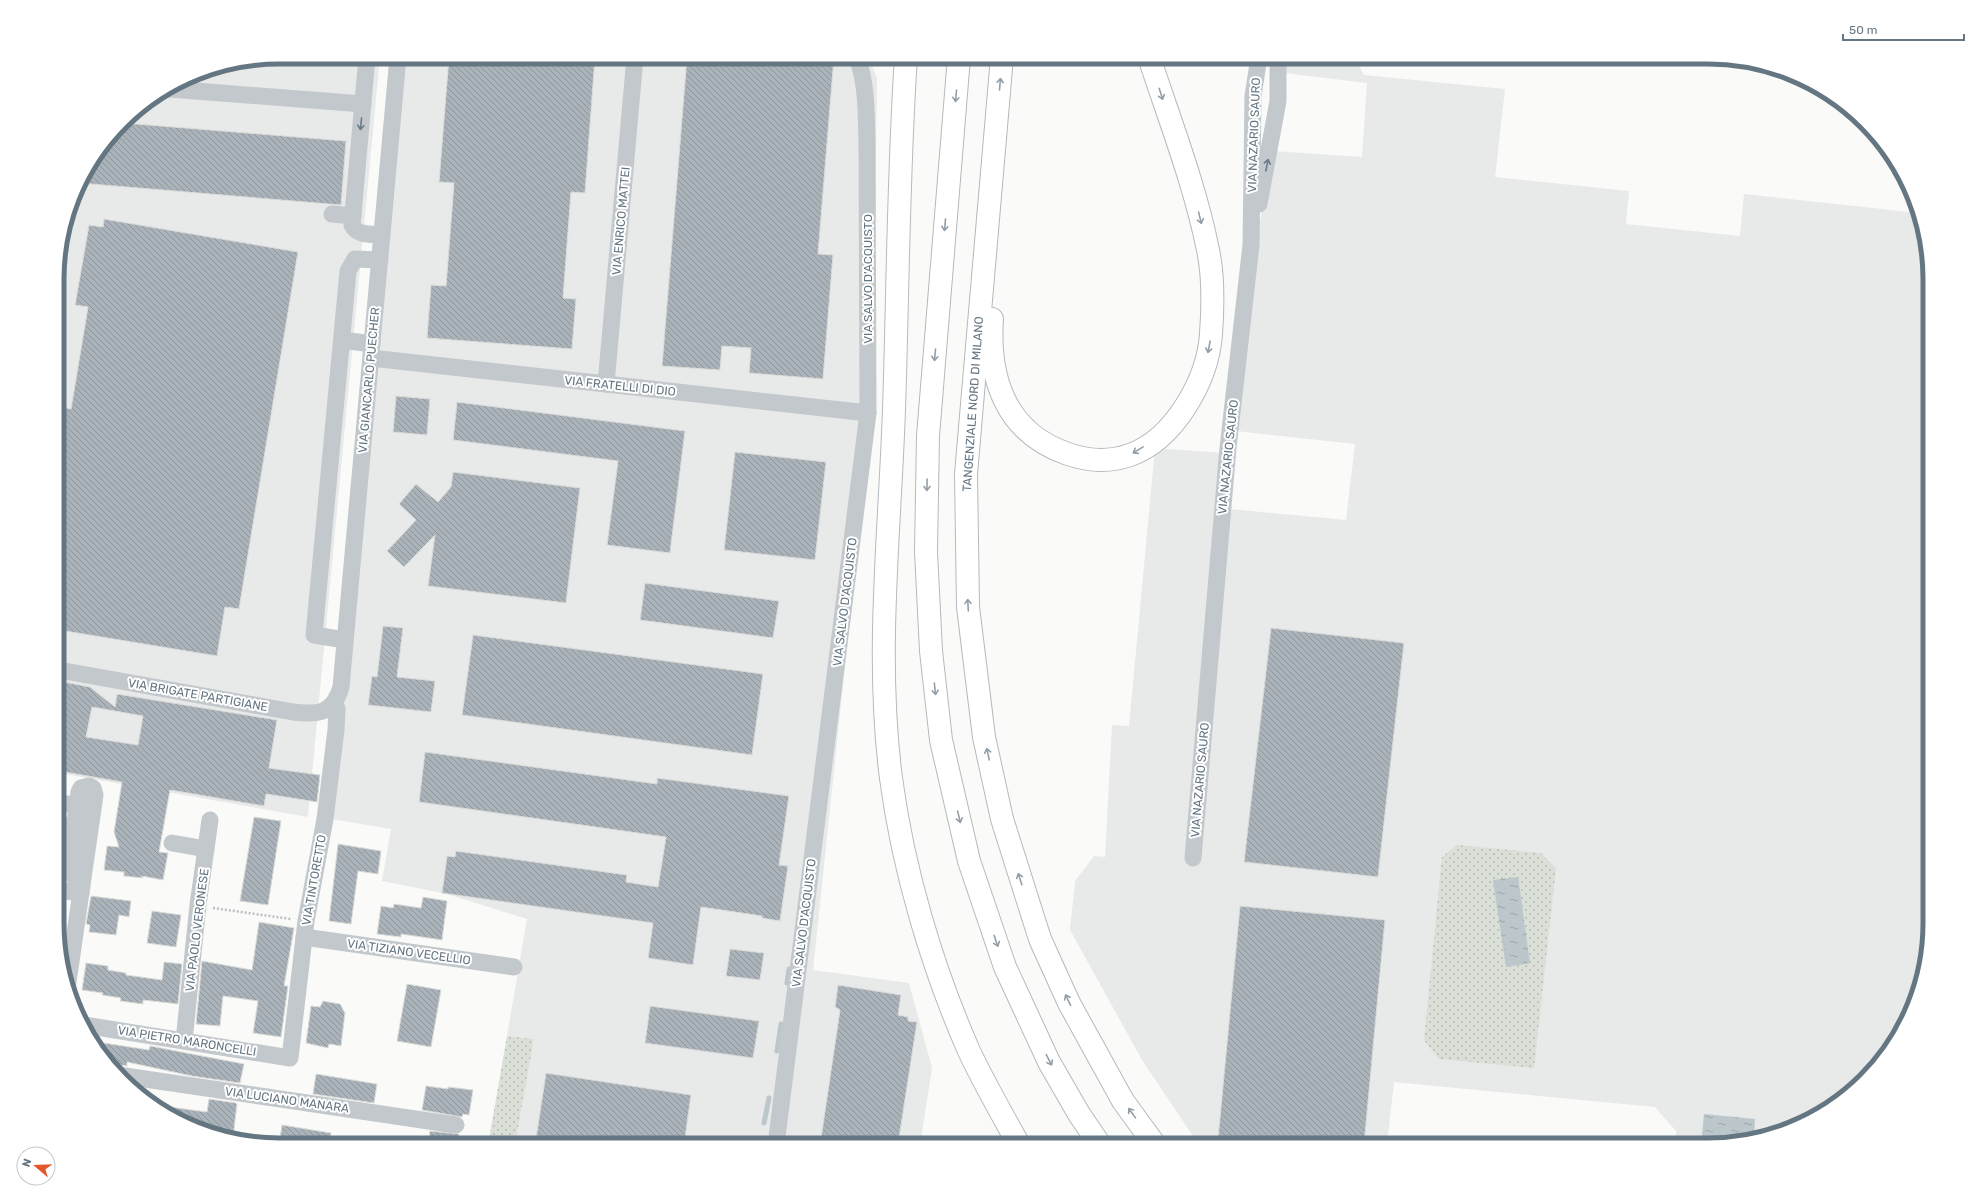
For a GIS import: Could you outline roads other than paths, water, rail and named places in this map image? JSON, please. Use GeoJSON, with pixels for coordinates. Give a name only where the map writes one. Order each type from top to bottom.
{"type":"FeatureCollection","features":[{"type":"Feature","properties":{"kind":"main road"},"geometry":{"type":"LineString","coordinates":[[906,64],[894,410],[886,562],[885,700],[891,778],[906,858],[930,948],[970,1051],[1015,1138]]}},
{"type":"Feature","properties":{"kind":"main road"},"geometry":{"type":"LineString","coordinates":[[958,64],[928,436],[926,552],[931,651],[941,740],[969,861],[1005,967],[1049,1062],[1079,1114],[1095,1138]]}},
{"type":"Feature","properties":{"kind":"main road","name":"TANGENZIALE NORD DI MILANO"},"geometry":{"type":"LineString","coordinates":[[1001,64],[966,474],[968,607],[984,737],[1002,819],[1040,939],[1069,1003],[1123,1102],[1150,1138]]}},
{"type":"Feature","properties":{"kind":"main road"},"geometry":{"type":"LineString","coordinates":[[997,117],[996,259],[992,325],[992,356],[999,390],[1010,412],[1027,431],[1038,439],[1062,452],[1077,457],[1098,460],[1120,458],[1132,454],[1161,435],[1189,402],[1205,366],[1211,336],[1213,292],[1208,251],[1197,207],[1151,64]]}},
{"type":"Feature","properties":{"kind":"street"},"geometry":{"type":"LineString","coordinates":[[366,64],[352,225],[354,229],[360,233],[382,235]]}},
{"type":"Feature","properties":{"kind":"street","name":"VIA GIANCARLO PUECHER"},"geometry":{"type":"LineString","coordinates":[[335,702],[340,687],[345,640],[397,64]]}},
{"type":"Feature","properties":{"kind":"street","name":"VIA ENRICO MATTEI"},"geometry":{"type":"LineString","coordinates":[[606,384],[634,64]]}},
{"type":"Feature","properties":{"kind":"street","name":"VIA SALVO D'ACQUISTO"},"geometry":{"type":"LineString","coordinates":[[777,1138],[868,413],[867,134],[866,96],[860,64]]}},
{"type":"Feature","properties":{"kind":"street","name":"VIA NAZARIO SAURO"},"geometry":{"type":"LineString","coordinates":[[1194,858],[1228,448],[1251,245],[1253,96],[1257,64]]}},
{"type":"Feature","properties":{"kind":"street"},"geometry":{"type":"LineString","coordinates":[[1251,245],[1278,101],[1278,64]]}},
{"type":"Feature","properties":{"kind":"street"},"geometry":{"type":"LineString","coordinates":[[177,90],[363,104]]}},
{"type":"Feature","properties":{"kind":"street"},"geometry":{"type":"LineString","coordinates":[[332,214],[353,216]]}},
{"type":"Feature","properties":{"kind":"street"},"geometry":{"type":"LineString","coordinates":[[345,640],[314,635],[348,271],[355,259],[380,260]]}},
{"type":"Feature","properties":{"kind":"street","name":"VIA FRATELLI DI DIO"},"geometry":{"type":"LineString","coordinates":[[342,340],[371,351],[606,384],[868,413]]}},
{"type":"Feature","properties":{"kind":"street","name":"VIA BRIGATE PARTIGIANE"},"geometry":{"type":"LineString","coordinates":[[64,671],[293,712],[315,713],[329,708],[335,702]]}},
{"type":"Feature","properties":{"kind":"street","name":"VIA TINTORETTO"},"geometry":{"type":"LineString","coordinates":[[290,1058],[305,929],[325,820],[336,730],[337,709],[335,702]]}},
{"type":"Feature","properties":{"kind":"street"},"geometry":{"type":"LineString","coordinates":[[69,969],[76,890],[95,795],[93,788],[89,786],[81,788],[70,800],[66,829],[64,858],[76,890]]}},
{"type":"Feature","properties":{"kind":"street","name":"VIA PAOLO VERONESE"},"geometry":{"type":"LineString","coordinates":[[184,1041],[198,906],[210,820]]}},
{"type":"Feature","properties":{"kind":"street"},"geometry":{"type":"LineString","coordinates":[[172,843],[206,849]]}},
{"type":"Feature","properties":{"kind":"street","name":"VIA TIZIANO VECELLIO"},"geometry":{"type":"LineString","coordinates":[[305,929],[514,967]]}},
{"type":"Feature","properties":{"kind":"street","name":"VIA PIETRO MARONCELLI"},"geometry":{"type":"LineString","coordinates":[[90,1026],[290,1058]]}},
{"type":"Feature","properties":{"kind":"street","name":"VIA LUCIANO MANARA"},"geometry":{"type":"LineString","coordinates":[[129,1077],[456,1125]]}},
{"type":"Feature","properties":{"kind":"water"},"geometry":{"type":"Polygon","coordinates":[[[1518,877],[1530,963],[1506,967],[1493,880],[1518,877]]]}},
{"type":"Feature","properties":{"kind":"water"},"geometry":{"type":"Polygon","coordinates":[[[1704,1114],[1755,1119],[1754,1133],[1722,1138],[1702,1138],[1704,1114]]]}},
{"type":"Feature","properties":{"kind":"waterway"},"geometry":{"type":"LineString","coordinates":[[787,983],[789,969]]}},
{"type":"Feature","properties":{"kind":"waterway"},"geometry":{"type":"LineString","coordinates":[[777,1051],[781,1024]]}},
{"type":"Feature","properties":{"kind":"waterway"},"geometry":{"type":"LineString","coordinates":[[764,1123],[769,1098]]}}]}
